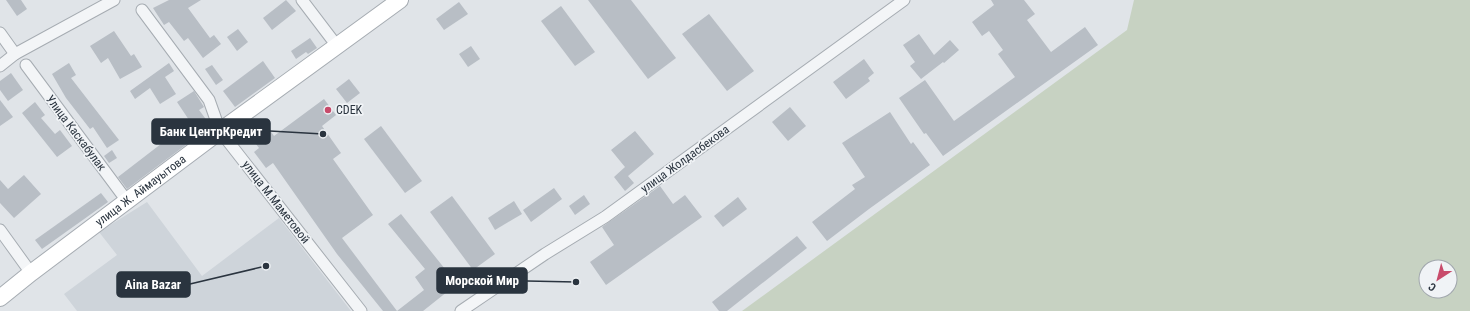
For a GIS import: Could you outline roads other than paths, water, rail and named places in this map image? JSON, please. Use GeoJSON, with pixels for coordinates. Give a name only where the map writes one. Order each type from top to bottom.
{"type":"FeatureCollection","features":[{"type":"Feature","properties":{"kind":"street"},"geometry":{"type":"LineString","coordinates":[[0,66],[15,54],[114,0]]}},
{"type":"Feature","properties":{"kind":"street"},"geometry":{"type":"LineString","coordinates":[[302,0],[337,46]]}},
{"type":"Feature","properties":{"kind":"street","name":"улица Ж. Аймауытова"},"geometry":{"type":"LineString","coordinates":[[0,298],[220,131],[400,0]]}},
{"type":"Feature","properties":{"kind":"street","name":"улица Жолдасбекова"},"geometry":{"type":"LineString","coordinates":[[461,311],[545,254],[605,217],[904,0]]}},
{"type":"Feature","properties":{"kind":"street","name":"улица М.Маметовой"},"geometry":{"type":"LineString","coordinates":[[142,10],[209,100],[220,131],[361,311]]}},
{"type":"Feature","properties":{"kind":"street"},"geometry":{"type":"LineString","coordinates":[[0,33],[15,54]]}},
{"type":"Feature","properties":{"kind":"street","name":"Улица Каскабулак"},"geometry":{"type":"LineString","coordinates":[[26,64],[127,201]]}},
{"type":"Feature","properties":{"kind":"street"},"geometry":{"type":"LineString","coordinates":[[0,230],[31,273]]}},
{"type":"Feature","properties":{"kind":"place","name":"CDEK"},"geometry":{"type":"Point","coordinates":[328,110]}},
{"type":"Feature","properties":{"kind":"place","name":"Банк ЦентрКредит"},"geometry":{"type":"Point","coordinates":[323,134]}},
{"type":"Feature","properties":{"kind":"place","name":"Aina Bazar"},"geometry":{"type":"Point","coordinates":[266,266]}},
{"type":"Feature","properties":{"kind":"place","name":"Морской Мир"},"geometry":{"type":"Point","coordinates":[576,282]}}]}
